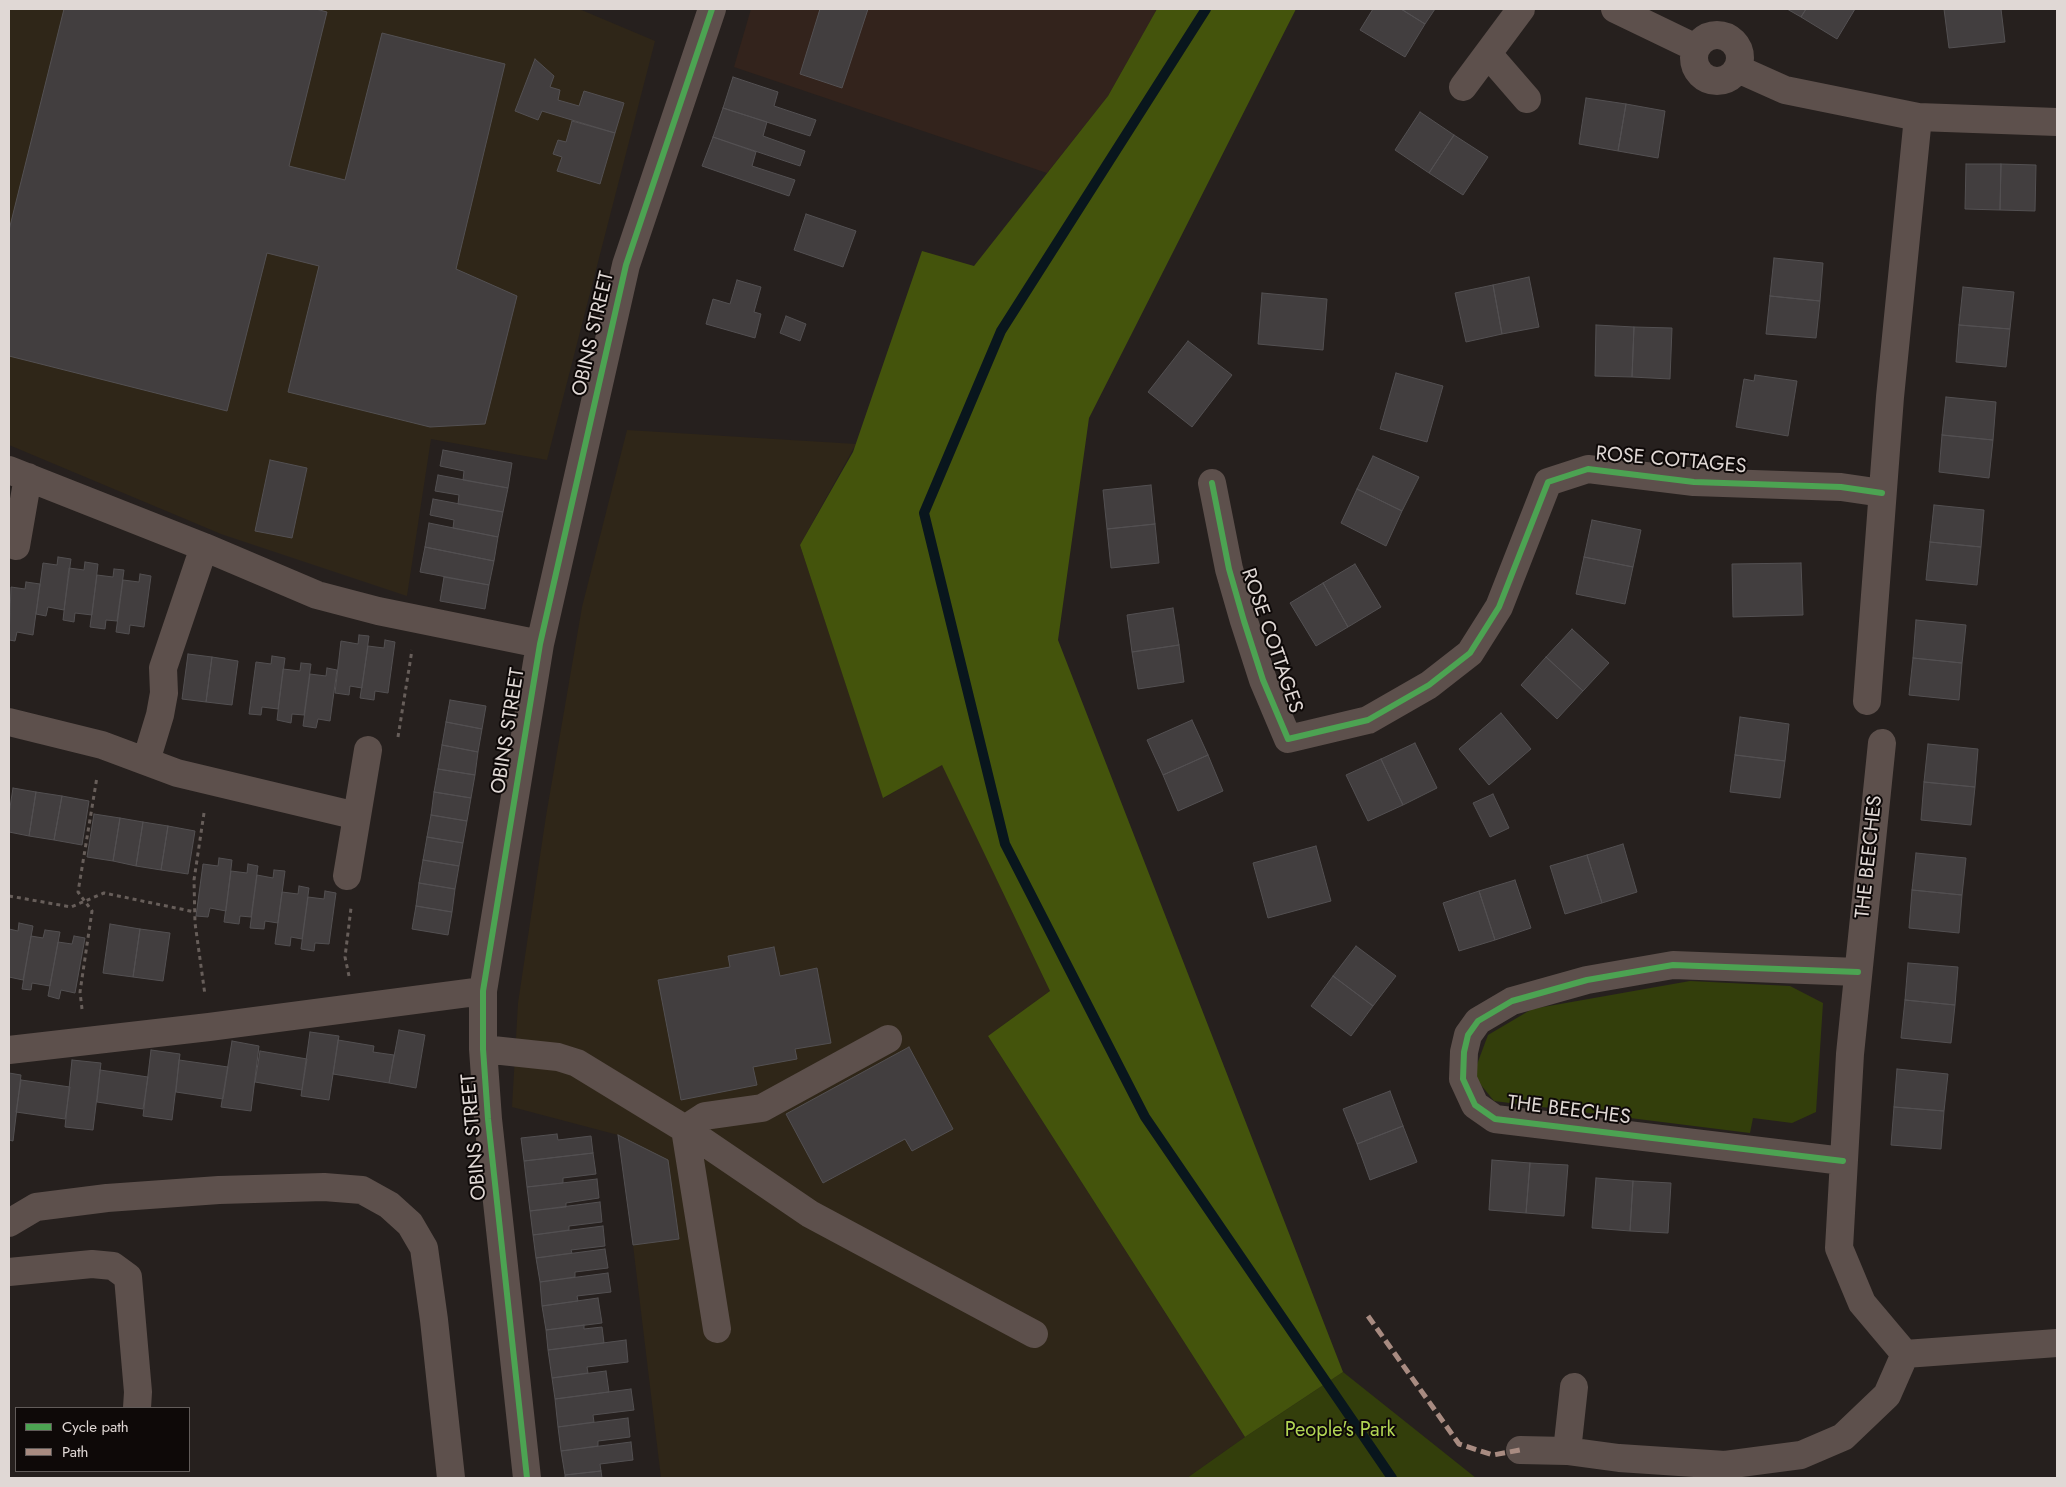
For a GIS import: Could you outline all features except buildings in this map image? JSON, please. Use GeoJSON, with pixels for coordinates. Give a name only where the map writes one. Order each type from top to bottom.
{"type":"FeatureCollection","features":[{"type":"Feature","properties":{"kind":"street","name":"OBINS STREET"},"geometry":{"type":"LineString","coordinates":[[527,1478],[488,1120],[483,1049],[483,991],[540,644],[626,265],[712,9]]}},
{"type":"Feature","properties":{"kind":"street"},"geometry":{"type":"LineString","coordinates":[[1463,86],[1521,9]]}},
{"type":"Feature","properties":{"kind":"street"},"geometry":{"type":"LineString","coordinates":[[1615,9],[1696,48],[1694,62],[1701,75],[1707,79],[1721,81],[1728,78],[1738,68],[1785,90],[1918,117],[2057,122]]}},
{"type":"Feature","properties":{"kind":"street"},"geometry":{"type":"LineString","coordinates":[[1488,54],[1527,99]]}},
{"type":"Feature","properties":{"kind":"street"},"geometry":{"type":"LineString","coordinates":[[1866,701],[1890,397],[1918,117]]}},
{"type":"Feature","properties":{"kind":"street","name":"ROSE COTTAGES"},"geometry":{"type":"LineString","coordinates":[[1212,484],[1229,569],[1239,604],[1263,680],[1288,739],[1368,720],[1429,685],[1470,653],[1499,607],[1548,482],[1588,469],[1694,482],[1841,487],[1882,493]]}},
{"type":"Feature","properties":{"kind":"street"},"geometry":{"type":"LineString","coordinates":[[16,546],[18,473],[317,594],[378,611],[540,644]]}},
{"type":"Feature","properties":{"kind":"street"},"geometry":{"type":"LineString","coordinates":[[146,761],[160,715],[164,693],[163,668],[204,547]]}},
{"type":"Feature","properties":{"kind":"street"},"geometry":{"type":"LineString","coordinates":[[9,722],[102,745],[178,773],[357,816]]}},
{"type":"Feature","properties":{"kind":"street","name":"THE BEECHES"},"geometry":{"type":"LineString","coordinates":[[1882,743],[1858,972],[1842,1161],[1839,1248],[1862,1304],[1905,1354]]}},
{"type":"Feature","properties":{"kind":"street"},"geometry":{"type":"LineString","coordinates":[[347,876],[368,750]]}},
{"type":"Feature","properties":{"kind":"street","name":"THE BEECHES"},"geometry":{"type":"LineString","coordinates":[[1842,1161],[1495,1118],[1475,1105],[1463,1078],[1464,1052],[1468,1035],[1478,1021],[1512,1001],[1587,980],[1673,965],[1858,972]]}},
{"type":"Feature","properties":{"kind":"street"},"geometry":{"type":"LineString","coordinates":[[9,1050],[209,1027],[483,991]]}},
{"type":"Feature","properties":{"kind":"street"},"geometry":{"type":"LineString","coordinates":[[685,1129],[705,1116],[762,1108],[888,1039]]}},
{"type":"Feature","properties":{"kind":"street"},"geometry":{"type":"LineString","coordinates":[[483,1049],[558,1057],[577,1063],[685,1129],[810,1214],[1034,1334]]}},
{"type":"Feature","properties":{"kind":"street"},"geometry":{"type":"LineString","coordinates":[[685,1129],[717,1329]]}},
{"type":"Feature","properties":{"kind":"street"},"geometry":{"type":"LineString","coordinates":[[9,1223],[36,1208],[107,1198],[218,1190],[324,1187],[362,1190],[389,1205],[410,1224],[424,1248],[452,1478]]}},
{"type":"Feature","properties":{"kind":"street"},"geometry":{"type":"LineString","coordinates":[[9,1272],[92,1264],[113,1266],[128,1276],[138,1392],[137,1407]]}},
{"type":"Feature","properties":{"kind":"street"},"geometry":{"type":"LineString","coordinates":[[1520,1450],[1726,1465],[1801,1455],[1843,1437],[1887,1395],[1905,1354],[2057,1342]]}},
{"type":"Feature","properties":{"kind":"street"},"geometry":{"type":"LineString","coordinates":[[1567,1452],[1574,1387]]}},
{"type":"Feature","properties":{"kind":"path"},"geometry":{"type":"LineString","coordinates":[[368,750],[397,739],[417,619]]}},
{"type":"Feature","properties":{"kind":"path"},"geometry":{"type":"LineString","coordinates":[[84,1041],[80,992],[92,911],[78,892],[102,745]]}},
{"type":"Feature","properties":{"kind":"path"},"geometry":{"type":"LineString","coordinates":[[208,780],[194,880],[195,912],[209,1027]]}},
{"type":"Feature","properties":{"kind":"path"},"geometry":{"type":"LineString","coordinates":[[347,876],[353,894],[345,957],[356,1007]]}},
{"type":"Feature","properties":{"kind":"path"},"geometry":{"type":"LineString","coordinates":[[9,896],[70,907],[104,893],[195,912]]}},
{"type":"Feature","properties":{"kind":"shaded area"},"geometry":{"type":"Polygon","coordinates":[[[9,9],[579,9],[655,41],[547,460],[431,439],[407,596],[221,534],[9,445],[9,9]]]}},
{"type":"Feature","properties":{"kind":"shaded area"},"geometry":{"type":"Polygon","coordinates":[[[751,9],[1157,9],[1108,96],[1047,173],[734,67],[751,9]]]}},
{"type":"Feature","properties":{"kind":"shaded area"},"geometry":{"type":"Polygon","coordinates":[[[627,430],[856,444],[800,545],[884,798],[942,764],[1050,991],[988,1036],[1245,1437],[1187,1478],[661,1478],[618,1135],[512,1107],[518,1003],[546,816],[582,607],[627,430]]]}},
{"type":"Feature","properties":{"kind":"green space"},"geometry":{"type":"Polygon","coordinates":[[[1157,9],[1296,9],[1089,418],[1058,640],[1343,1372],[1245,1437],[988,1036],[1050,991],[942,765],[883,798],[800,545],[853,452],[922,251],[974,266],[1108,96],[1157,9]]]}},
{"type":"Feature","properties":{"kind":"green space"},"geometry":{"type":"Polygon","coordinates":[[[1690,981],[1790,986],[1823,1003],[1816,1112],[1792,1123],[1753,1118],[1750,1133],[1494,1101],[1473,1075],[1488,1035],[1532,1009],[1690,981]]]}},
{"type":"Feature","properties":{"kind":"green space","name":"People's Park"},"geometry":{"type":"Polygon","coordinates":[[[1343,1372],[1476,1478],[1187,1478],[1245,1437],[1343,1372]]]}},
{"type":"Feature","properties":{"kind":"waterway"},"geometry":{"type":"LineString","coordinates":[[1206,9],[1001,331],[924,513],[1005,844],[1145,1117],[1392,1478]]}},
{"type":"Feature","properties":{"kind":"marked path"},"geometry":{"type":"LineString","coordinates":[[1368,1316],[1459,1444],[1493,1455],[1520,1450]]}},
{"type":"Feature","properties":{"kind":"cycle path"},"geometry":{"type":"LineString","coordinates":[[527,1478],[488,1119],[483,1049],[483,991],[540,644],[626,265],[712,9]]}},
{"type":"Feature","properties":{"kind":"cycle path"},"geometry":{"type":"LineString","coordinates":[[1212,483],[1229,569],[1244,621],[1263,680],[1288,739],[1368,720],[1429,685],[1470,653],[1499,607],[1548,482],[1588,469],[1694,482],[1841,487],[1882,493]]}},
{"type":"Feature","properties":{"kind":"cycle path"},"geometry":{"type":"LineString","coordinates":[[1843,1161],[1495,1119],[1475,1105],[1463,1079],[1464,1052],[1468,1035],[1478,1021],[1512,1001],[1587,980],[1673,965],[1858,972]]}}]}
